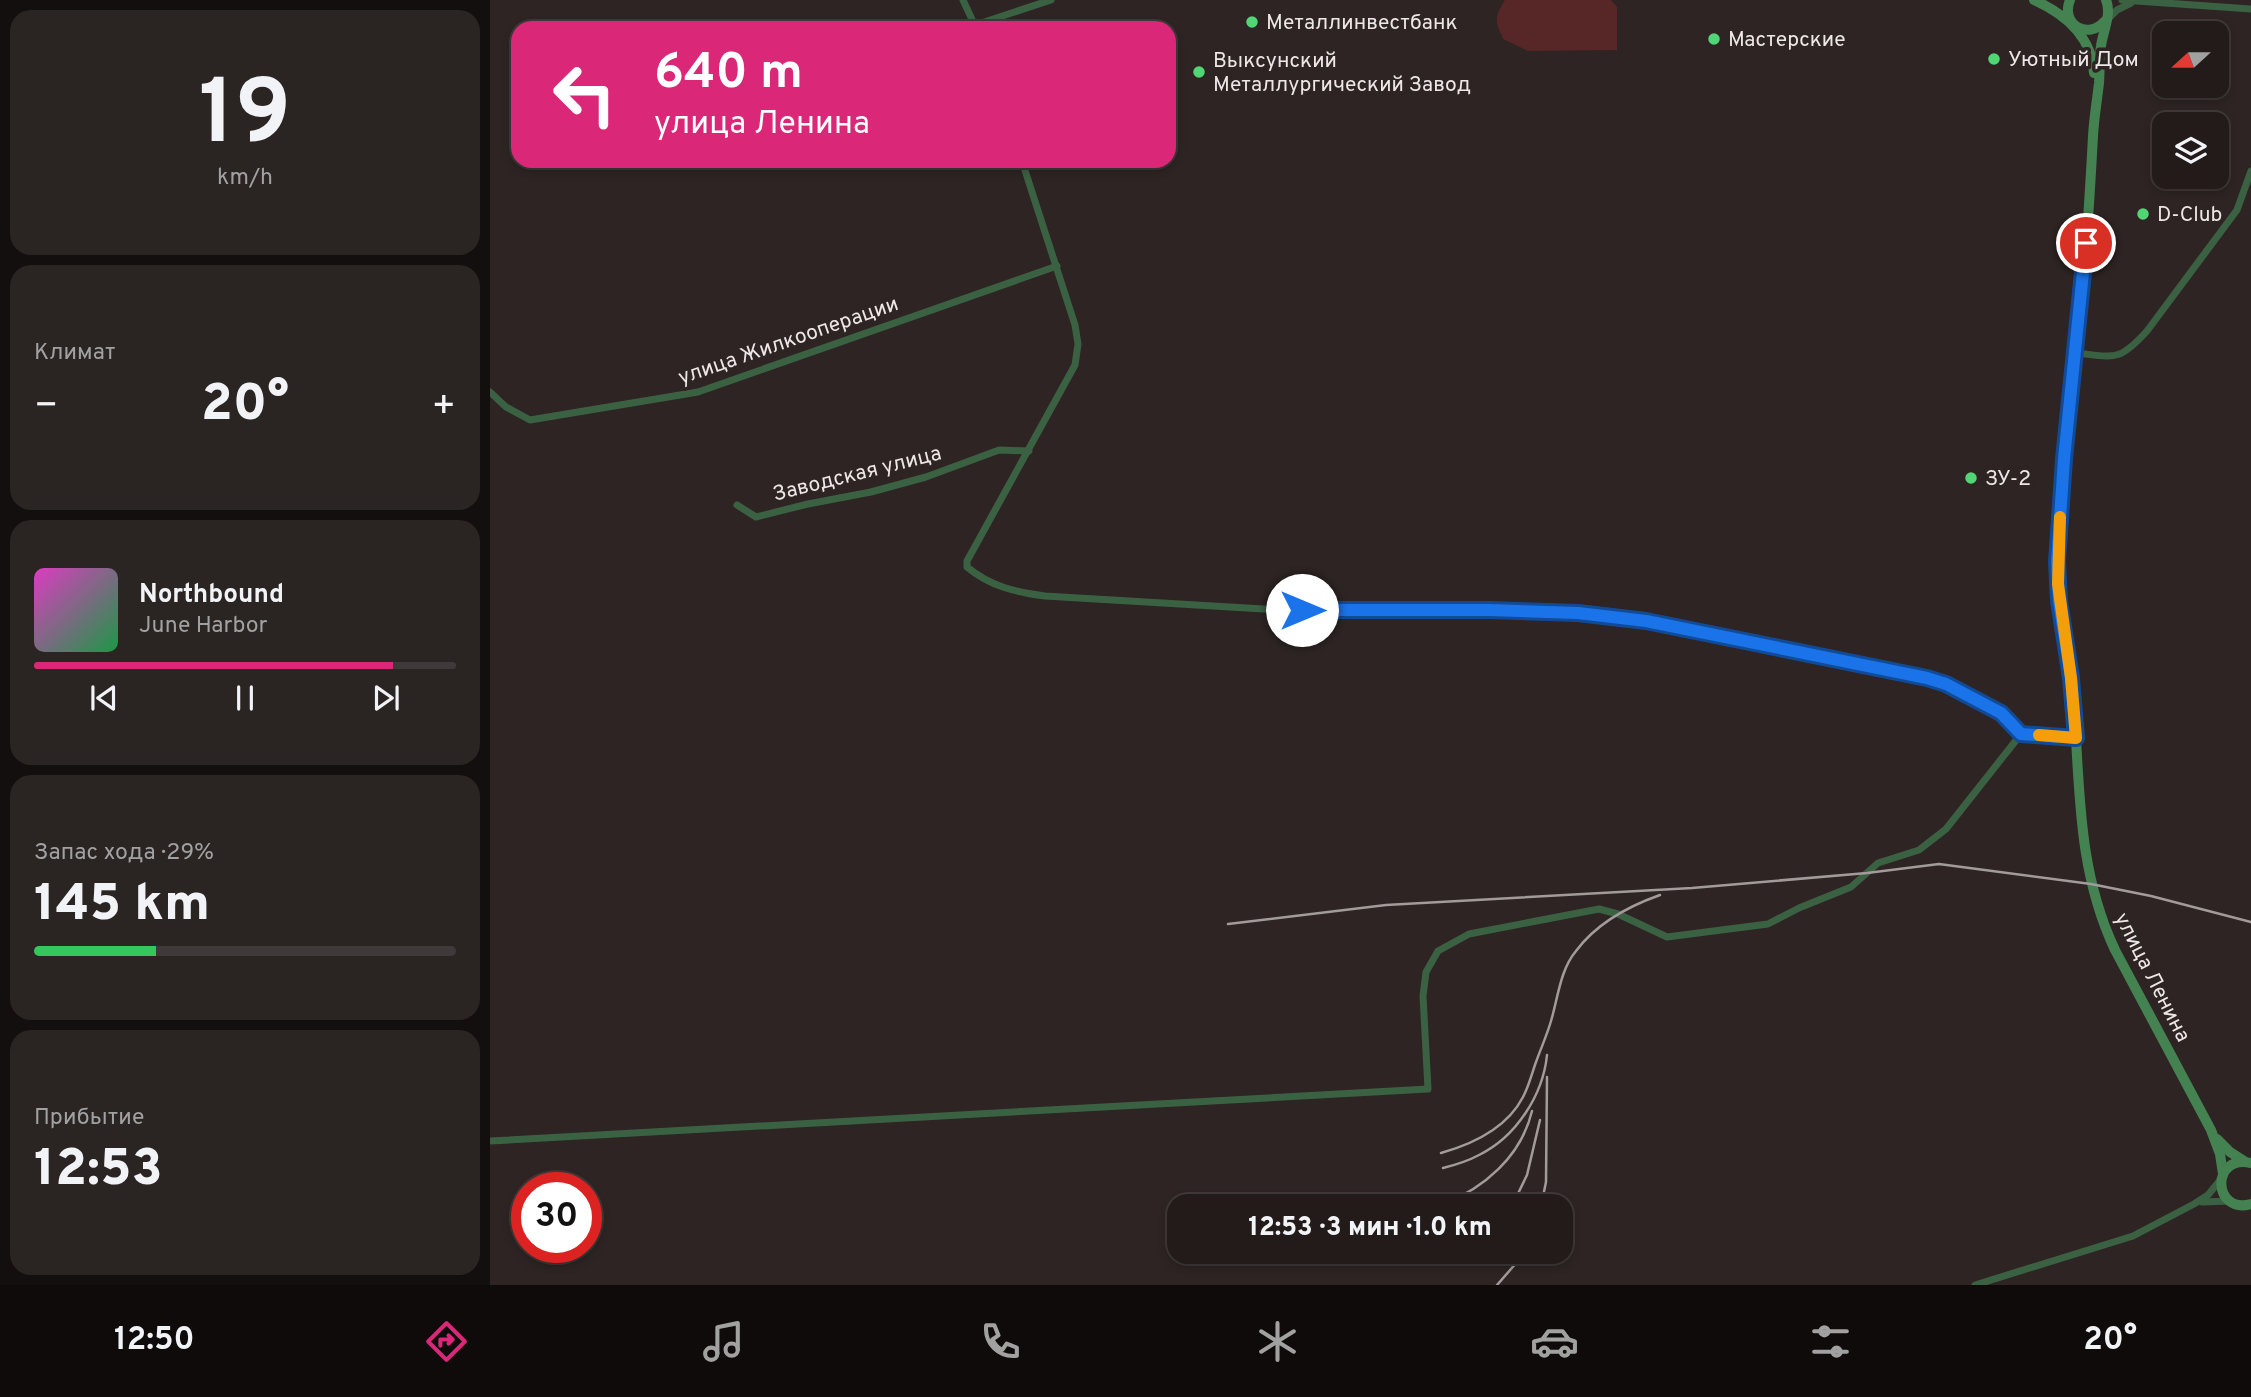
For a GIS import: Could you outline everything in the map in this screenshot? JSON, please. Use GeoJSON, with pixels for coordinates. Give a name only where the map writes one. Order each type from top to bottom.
{"type":"FeatureCollection","features":[{"type":"Feature","properties":{"kind":"street"},"geometry":{"type":"LineString","coordinates":[[963,0],[972,21]]}},
{"type":"Feature","properties":{"kind":"street"},"geometry":{"type":"LineString","coordinates":[[992,21],[1051,0]]}},
{"type":"Feature","properties":{"kind":"street"},"geometry":{"type":"LineString","coordinates":[[2034,0],[2073,24],[2090,31],[2096,29],[2117,10],[2135,2]]}},
{"type":"Feature","properties":{"kind":"street"},"geometry":{"type":"LineString","coordinates":[[2070,0],[2067,6],[2068,16],[2093,58],[2095,102]]}},
{"type":"Feature","properties":{"kind":"street","name":"улица Ленина"},"geometry":{"type":"LineString","coordinates":[[2106,0],[2109,9],[2101,47],[2099,86],[2095,102],[2091,189],[2064,459],[2057,562],[2059,601],[2071,678],[2080,816],[2096,904],[2115,950],[2211,1130]]}},
{"type":"Feature","properties":{"kind":"street"},"geometry":{"type":"LineString","coordinates":[[2122,0],[2242,4],[2251,9]]}},
{"type":"Feature","properties":{"kind":"street"},"geometry":{"type":"LineString","coordinates":[[1024,168],[1075,324],[1078,344],[1075,365],[967,561],[967,568],[992,584],[1013,591],[1045,596],[1282,610],[1555,611],[1646,621],[1927,678],[1946,684],[2001,713],[2021,734],[2076,738]]}},
{"type":"Feature","properties":{"kind":"street"},"geometry":{"type":"LineString","coordinates":[[2076,353],[2118,356],[2130,349],[2147,331],[2237,210],[2251,171]]}},
{"type":"Feature","properties":{"kind":"street","name":"улица Жилкооперации"},"geometry":{"type":"LineString","coordinates":[[490,392],[506,407],[530,419],[698,392],[1057,266]]}},
{"type":"Feature","properties":{"kind":"street","name":"Заводская улица"},"geometry":{"type":"LineString","coordinates":[[737,505],[756,517],[926,477],[999,450],[1029,451]]}},
{"type":"Feature","properties":{"kind":"street"},"geometry":{"type":"LineString","coordinates":[[490,1141],[1428,1088],[1423,996],[1426,972],[1438,951],[1469,934],[1599,909],[1618,914],[1667,937],[1768,924],[1851,887],[1878,863],[1919,850],[1931,842],[1946,828],[2021,734]]}},
{"type":"Feature","properties":{"kind":"street"},"geometry":{"type":"LineString","coordinates":[[2211,1130],[2230,1152],[2248,1162]]}},
{"type":"Feature","properties":{"kind":"street"},"geometry":{"type":"LineString","coordinates":[[2211,1130],[2220,1154],[2222,1191],[2234,1203],[2251,1211]]}},
{"type":"Feature","properties":{"kind":"street"},"geometry":{"type":"LineString","coordinates":[[1975,1285],[2133,1236],[2208,1195],[2231,1165],[2248,1162]]}},
{"type":"Feature","properties":{"kind":"street"},"geometry":{"type":"LineString","coordinates":[[2194,1204],[2208,1200],[2251,1204]]}},
{"type":"Feature","properties":{"kind":"shaded area"},"geometry":{"type":"Polygon","coordinates":[[[1505,0],[1611,0],[1617,7],[1617,50],[1528,51],[1503,39],[1498,28],[1499,11],[1505,0]]]}},
{"type":"Feature","properties":{"kind":"railway"},"geometry":{"type":"LineString","coordinates":[[1228,924],[1386,905],[1692,888],[1939,864],[2091,884],[2151,896],[2251,922]]}},
{"type":"Feature","properties":{"kind":"railway"},"geometry":{"type":"LineString","coordinates":[[1441,1153],[1477,1139],[1508,1118],[1529,1084],[1563,975],[1571,959],[1584,941],[1603,924],[1625,910],[1660,895]]}},
{"type":"Feature","properties":{"kind":"railway"},"geometry":{"type":"LineString","coordinates":[[1443,1168],[1479,1155],[1516,1126],[1540,1085],[1547,1055]]}},
{"type":"Feature","properties":{"kind":"railway"},"geometry":{"type":"LineString","coordinates":[[1544,1194],[1546,1182],[1547,1077]]}},
{"type":"Feature","properties":{"kind":"railway"},"geometry":{"type":"LineString","coordinates":[[1464,1194],[1486,1180],[1510,1156],[1527,1128],[1532,1111]]}},
{"type":"Feature","properties":{"kind":"railway"},"geometry":{"type":"LineString","coordinates":[[1518,1194],[1527,1175],[1540,1120]]}},
{"type":"Feature","properties":{"kind":"railway"},"geometry":{"type":"LineString","coordinates":[[1497,1285],[1515,1264]]}},
{"type":"Feature","properties":{"kind":"slow traffic"},"geometry":{"type":"LineString","coordinates":[[2039,735],[2076,738],[2071,678],[2059,601],[2057,562],[2060,517]]}},
{"type":"Feature","properties":{"kind":"place","name":"Металлинвестбанк"},"geometry":{"type":"Point","coordinates":[1252,22]}},
{"type":"Feature","properties":{"kind":"place","name":"Мастерские"},"geometry":{"type":"Point","coordinates":[1714,39]}},
{"type":"Feature","properties":{"kind":"place","name":"Уютный Дом"},"geometry":{"type":"Point","coordinates":[1994,59]}},
{"type":"Feature","properties":{"kind":"place","name":"Выксунский Металлургический Завод"},"geometry":{"type":"Point","coordinates":[1199,72]}},
{"type":"Feature","properties":{"kind":"place","name":"D-Club"},"geometry":{"type":"Point","coordinates":[2143,214]}},
{"type":"Feature","properties":{"kind":"place","name":"ЗУ-2"},"geometry":{"type":"Point","coordinates":[1971,478]}},
{"type":"Feature","properties":{"kind":"route"},"geometry":{"type":"LineString","coordinates":[[1302,610],[1555,611],[1646,621],[1927,678],[1946,684],[2001,713],[2021,734],[2076,738],[2071,678],[2059,601],[2057,562],[2064,459],[2086,243]]}}]}
